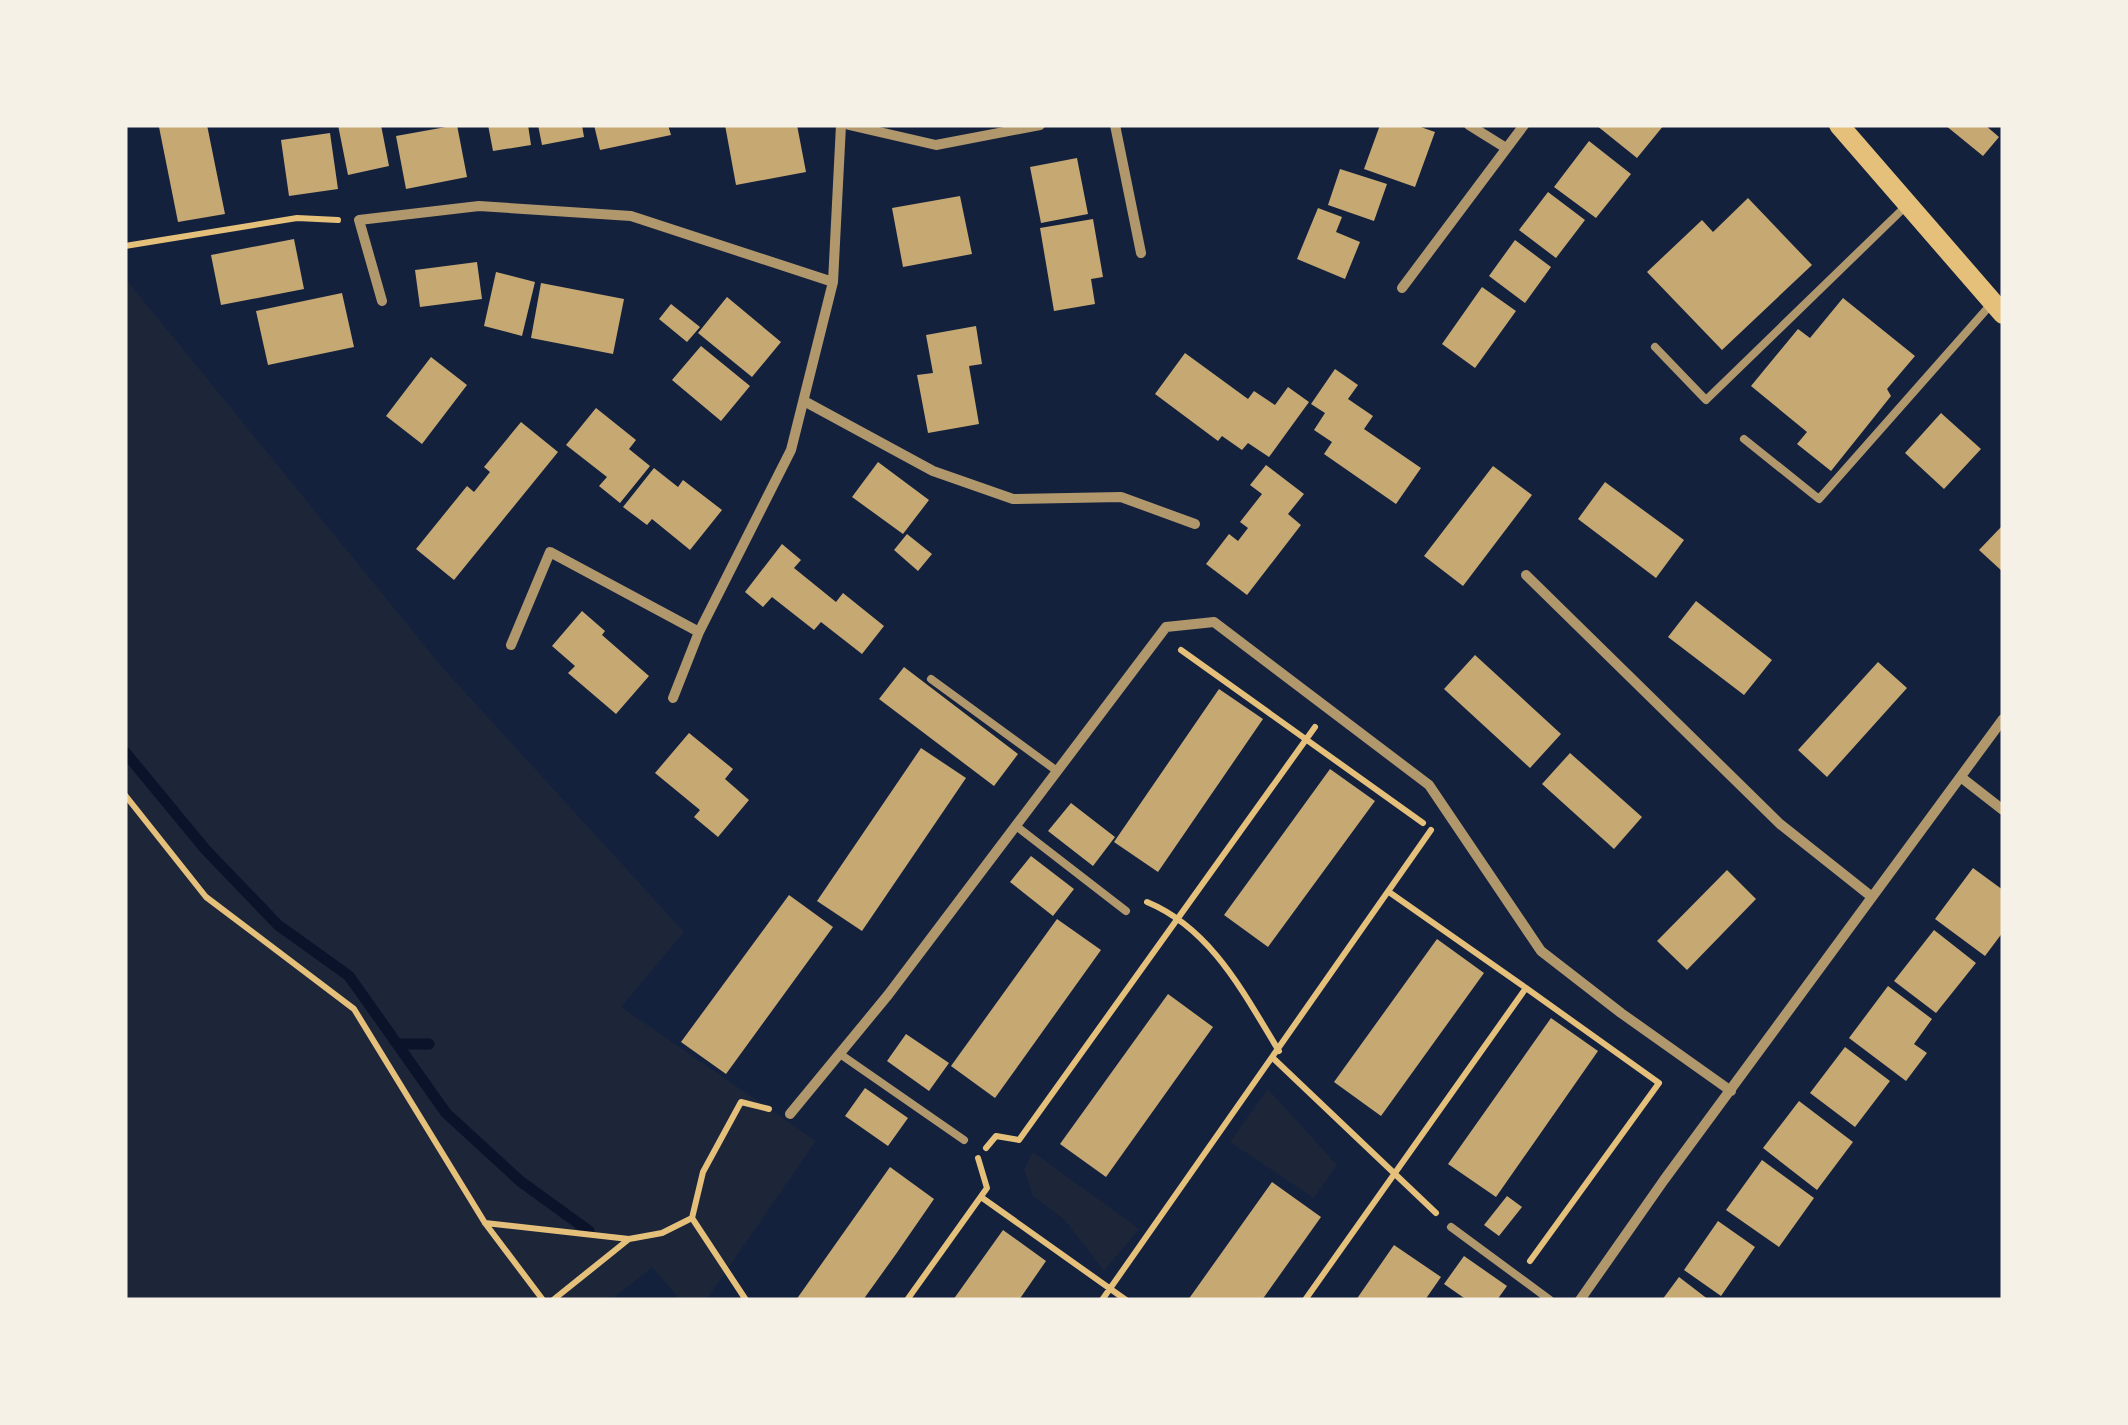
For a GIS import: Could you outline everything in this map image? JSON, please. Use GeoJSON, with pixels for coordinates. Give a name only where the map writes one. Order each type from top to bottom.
{"type":"FeatureCollection","features":[{"type":"Feature","properties":{"kind":"main road"},"geometry":{"type":"LineString","coordinates":[[1839,125],[1998,308]]}},
{"type":"Feature","properties":{"kind":"street"},"geometry":{"type":"LineString","coordinates":[[673,698],[699,632],[792,450],[833,282],[845,125],[936,145],[1040,125]]}},
{"type":"Feature","properties":{"kind":"street"},"geometry":{"type":"LineString","coordinates":[[1115,125],[1141,253]]}},
{"type":"Feature","properties":{"kind":"street"},"geometry":{"type":"LineString","coordinates":[[1469,125],[1506,148]]}},
{"type":"Feature","properties":{"kind":"street"},"geometry":{"type":"LineString","coordinates":[[1402,288],[1524,125]]}},
{"type":"Feature","properties":{"kind":"street"},"geometry":{"type":"LineString","coordinates":[[382,301],[359,220],[479,206],[631,216],[833,282]]}},
{"type":"Feature","properties":{"kind":"street"},"geometry":{"type":"LineString","coordinates":[[804,400],[934,471],[1012,499],[1122,497],[1195,524]]}},
{"type":"Feature","properties":{"kind":"street"},"geometry":{"type":"LineString","coordinates":[[512,644],[550,552],[699,632]]}},
{"type":"Feature","properties":{"kind":"street"},"geometry":{"type":"LineString","coordinates":[[1526,575],[1780,824],[1872,898]]}},
{"type":"Feature","properties":{"kind":"street"},"geometry":{"type":"LineString","coordinates":[[790,1114],[1166,627],[1214,622],[1429,785],[1541,951],[1731,1092]]}},
{"type":"Feature","properties":{"kind":"street"},"geometry":{"type":"LineString","coordinates":[[1580,1300],[2003,720]]}},
{"type":"Feature","properties":{"kind":"street"},"geometry":{"type":"LineString","coordinates":[[1962,778],[2003,810]]}},
{"type":"Feature","properties":{"kind":"lane"},"geometry":{"type":"LineString","coordinates":[[1655,347],[1706,400],[1907,205]]}},
{"type":"Feature","properties":{"kind":"lane"},"geometry":{"type":"LineString","coordinates":[[1744,439],[1819,499],[1998,308]]}},
{"type":"Feature","properties":{"kind":"lane"},"geometry":{"type":"LineString","coordinates":[[931,679],[1057,771]]}},
{"type":"Feature","properties":{"kind":"lane"},"geometry":{"type":"LineString","coordinates":[[1016,826],[1126,911]]}},
{"type":"Feature","properties":{"kind":"lane"},"geometry":{"type":"LineString","coordinates":[[840,1054],[964,1140]]}},
{"type":"Feature","properties":{"kind":"lane"},"geometry":{"type":"LineString","coordinates":[[1451,1227],[1550,1300]]}},
{"type":"Feature","properties":{"kind":"path"},"geometry":{"type":"LineString","coordinates":[[125,246],[297,218],[359,220]]}},
{"type":"Feature","properties":{"kind":"path"},"geometry":{"type":"LineString","coordinates":[[1102,1300],[1432,830],[1160,634]]}},
{"type":"Feature","properties":{"kind":"path"},"geometry":{"type":"LineString","coordinates":[[907,1300],[986,1188],[978,1158],[996,1136],[1019,1140],[1304,739],[1330,710]]}},
{"type":"Feature","properties":{"kind":"path"},"geometry":{"type":"LineString","coordinates":[[125,795],[206,897],[354,1009],[485,1223],[544,1300]]}},
{"type":"Feature","properties":{"kind":"path"},"geometry":{"type":"LineString","coordinates":[[1389,892],[1659,1083],[1518,1277]]}},
{"type":"Feature","properties":{"kind":"path"},"geometry":{"type":"LineString","coordinates":[[1126,911],[1148,902],[1180,917],[1228,967],[1280,1051]]}},
{"type":"Feature","properties":{"kind":"path"},"geometry":{"type":"LineString","coordinates":[[1305,1300],[1526,988]]}},
{"type":"Feature","properties":{"kind":"path"},"geometry":{"type":"LineString","coordinates":[[1274,1059],[1451,1227]]}},
{"type":"Feature","properties":{"kind":"path"},"geometry":{"type":"LineString","coordinates":[[746,1300],[692,1218],[703,1172],[741,1102],[790,1114]]}},
{"type":"Feature","properties":{"kind":"path"},"geometry":{"type":"LineString","coordinates":[[980,1196],[1126,1300]]}},
{"type":"Feature","properties":{"kind":"path"},"geometry":{"type":"LineString","coordinates":[[485,1223],[629,1239],[662,1233],[692,1218]]}},
{"type":"Feature","properties":{"kind":"path"},"geometry":{"type":"LineString","coordinates":[[553,1300],[629,1239]]}},
{"type":"Feature","properties":{"kind":"shaded area"},"geometry":{"type":"Polygon","coordinates":[[[125,278],[442,667],[684,932],[621,1007],[816,1141],[706,1300],[680,1300],[652,1267],[611,1300],[125,1300],[125,278]]]}},
{"type":"Feature","properties":{"kind":"shaded area"},"geometry":{"type":"Polygon","coordinates":[[[1268,1089],[1337,1165],[1314,1198],[1230,1142],[1268,1089]]]}},
{"type":"Feature","properties":{"kind":"shaded area"},"geometry":{"type":"Polygon","coordinates":[[[1033,1152],[1139,1229],[1104,1271],[1064,1219],[1033,1196],[1024,1169],[1033,1152]]]}},
{"type":"Feature","properties":{"kind":"building"},"geometry":{"type":"Polygon","coordinates":[[[207,125],[225,214],[178,222],[159,127],[207,125]]]}},
{"type":"Feature","properties":{"kind":"building"},"geometry":{"type":"Polygon","coordinates":[[[338,125],[381,125],[389,166],[348,175],[338,125]]]}},
{"type":"Feature","properties":{"kind":"building"},"geometry":{"type":"Polygon","coordinates":[[[457,125],[467,177],[406,189],[396,136],[457,125]]]}},
{"type":"Feature","properties":{"kind":"building"},"geometry":{"type":"Polygon","coordinates":[[[488,125],[528,125],[531,145],[493,151],[488,125]]]}},
{"type":"Feature","properties":{"kind":"building"},"geometry":{"type":"Polygon","coordinates":[[[538,125],[582,125],[584,137],[542,145],[538,125]]]}},
{"type":"Feature","properties":{"kind":"building"},"geometry":{"type":"Polygon","coordinates":[[[594,125],[668,125],[671,135],[600,150],[594,125]]]}},
{"type":"Feature","properties":{"kind":"building"},"geometry":{"type":"Polygon","coordinates":[[[725,125],[797,125],[806,172],[736,185],[725,125]]]}},
{"type":"Feature","properties":{"kind":"building"},"geometry":{"type":"Polygon","coordinates":[[[1380,125],[1415,125],[1435,132],[1415,187],[1364,169],[1380,125]]]}},
{"type":"Feature","properties":{"kind":"building"},"geometry":{"type":"Polygon","coordinates":[[[1596,125],[1664,125],[1637,158],[1596,125]]]}},
{"type":"Feature","properties":{"kind":"building"},"geometry":{"type":"Polygon","coordinates":[[[1945,125],[1985,125],[1999,137],[1983,156],[1945,125]]]}},
{"type":"Feature","properties":{"kind":"building"},"geometry":{"type":"Polygon","coordinates":[[[330,133],[338,189],[289,196],[281,140],[330,133]]]}},
{"type":"Feature","properties":{"kind":"building"},"geometry":{"type":"Polygon","coordinates":[[[1589,141],[1631,174],[1596,218],[1554,187],[1589,141]]]}},
{"type":"Feature","properties":{"kind":"building"},"geometry":{"type":"Polygon","coordinates":[[[1077,158],[1088,214],[1041,223],[1030,167],[1077,158]]]}},
{"type":"Feature","properties":{"kind":"building"},"geometry":{"type":"Polygon","coordinates":[[[1340,169],[1387,184],[1374,221],[1328,205],[1340,169]]]}},
{"type":"Feature","properties":{"kind":"building"},"geometry":{"type":"Polygon","coordinates":[[[1548,192],[1585,220],[1556,258],[1519,230],[1548,192]]]}},
{"type":"Feature","properties":{"kind":"building"},"geometry":{"type":"Polygon","coordinates":[[[960,196],[972,254],[903,267],[892,208],[960,196]]]}},
{"type":"Feature","properties":{"kind":"building"},"geometry":{"type":"Polygon","coordinates":[[[1748,198],[1812,265],[1722,350],[1647,272],[1702,220],[1713,232],[1748,198]]]}},
{"type":"Feature","properties":{"kind":"building"},"geometry":{"type":"Polygon","coordinates":[[[1318,208],[1342,217],[1336,232],[1360,242],[1345,279],[1297,259],[1318,208]]]}},
{"type":"Feature","properties":{"kind":"building"},"geometry":{"type":"Polygon","coordinates":[[[1093,219],[1103,277],[1091,279],[1095,304],[1054,311],[1040,228],[1093,219]]]}},
{"type":"Feature","properties":{"kind":"building"},"geometry":{"type":"Polygon","coordinates":[[[294,239],[304,289],[221,305],[211,255],[294,239]]]}},
{"type":"Feature","properties":{"kind":"building"},"geometry":{"type":"Polygon","coordinates":[[[1515,240],[1551,267],[1525,303],[1489,276],[1515,240]]]}},
{"type":"Feature","properties":{"kind":"building"},"geometry":{"type":"Polygon","coordinates":[[[477,262],[482,299],[420,307],[415,270],[477,262]]]}},
{"type":"Feature","properties":{"kind":"building"},"geometry":{"type":"Polygon","coordinates":[[[496,272],[535,282],[522,336],[484,326],[496,272]]]}},
{"type":"Feature","properties":{"kind":"building"},"geometry":{"type":"Polygon","coordinates":[[[541,283],[624,299],[613,354],[531,338],[541,283]]]}},
{"type":"Feature","properties":{"kind":"building"},"geometry":{"type":"Polygon","coordinates":[[[1482,287],[1516,311],[1475,368],[1442,344],[1482,287]]]}},
{"type":"Feature","properties":{"kind":"building"},"geometry":{"type":"Polygon","coordinates":[[[342,293],[354,347],[268,365],[256,311],[342,293]]]}},
{"type":"Feature","properties":{"kind":"building"},"geometry":{"type":"Polygon","coordinates":[[[727,297],[781,342],[752,377],[698,333],[727,297]]]}},
{"type":"Feature","properties":{"kind":"building"},"geometry":{"type":"Polygon","coordinates":[[[1843,298],[1915,356],[1887,389],[1891,396],[1831,471],[1797,444],[1807,432],[1751,386],[1798,329],[1810,338],[1843,298]]]}},
{"type":"Feature","properties":{"kind":"building"},"geometry":{"type":"Polygon","coordinates":[[[671,304],[700,327],[687,342],[659,319],[671,304]]]}},
{"type":"Feature","properties":{"kind":"building"},"geometry":{"type":"Polygon","coordinates":[[[976,326],[982,364],[969,366],[979,424],[928,433],[917,375],[933,373],[926,335],[976,326]]]}},
{"type":"Feature","properties":{"kind":"building"},"geometry":{"type":"Polygon","coordinates":[[[701,346],[750,386],[721,421],[672,380],[701,346]]]}},
{"type":"Feature","properties":{"kind":"building"},"geometry":{"type":"Polygon","coordinates":[[[1185,353],[1248,399],[1254,391],[1275,405],[1288,387],[1309,402],[1269,457],[1248,443],[1242,450],[1222,436],[1218,441],[1155,394],[1185,353]]]}},
{"type":"Feature","properties":{"kind":"building"},"geometry":{"type":"Polygon","coordinates":[[[431,357],[467,385],[422,444],[386,416],[431,357]]]}},
{"type":"Feature","properties":{"kind":"building"},"geometry":{"type":"Polygon","coordinates":[[[1335,369],[1358,385],[1348,399],[1373,416],[1364,429],[1421,468],[1396,504],[1324,454],[1332,442],[1314,430],[1325,413],[1311,404],[1335,369]]]}},
{"type":"Feature","properties":{"kind":"building"},"geometry":{"type":"Polygon","coordinates":[[[596,408],[636,440],[629,449],[650,466],[620,503],[599,486],[607,477],[566,445],[596,408]]]}},
{"type":"Feature","properties":{"kind":"building"},"geometry":{"type":"Polygon","coordinates":[[[1941,413],[1981,449],[1944,489],[1905,453],[1941,413]]]}},
{"type":"Feature","properties":{"kind":"building"},"geometry":{"type":"Polygon","coordinates":[[[521,422],[558,452],[454,580],[416,549],[467,486],[474,492],[490,472],[484,467],[521,422]]]}},
{"type":"Feature","properties":{"kind":"building"},"geometry":{"type":"Polygon","coordinates":[[[878,462],[929,500],[903,534],[852,497],[878,462]]]}},
{"type":"Feature","properties":{"kind":"building"},"geometry":{"type":"Polygon","coordinates":[[[1266,465],[1304,494],[1288,514],[1301,525],[1247,595],[1206,564],[1229,534],[1238,541],[1248,528],[1240,522],[1262,494],[1250,485],[1266,465]]]}},
{"type":"Feature","properties":{"kind":"building"},"geometry":{"type":"Polygon","coordinates":[[[1493,466],[1532,495],[1463,586],[1424,556],[1493,466]]]}},
{"type":"Feature","properties":{"kind":"building"},"geometry":{"type":"Polygon","coordinates":[[[654,468],[678,487],[683,480],[722,510],[690,550],[652,519],[647,525],[623,507],[654,468]]]}},
{"type":"Feature","properties":{"kind":"building"},"geometry":{"type":"Polygon","coordinates":[[[1605,482],[1684,540],[1656,578],[1578,519],[1605,482]]]}},
{"type":"Feature","properties":{"kind":"building"},"geometry":{"type":"Polygon","coordinates":[[[2003,525],[2003,572],[1979,550],[2003,525]]]}},
{"type":"Feature","properties":{"kind":"building"},"geometry":{"type":"Polygon","coordinates":[[[907,534],[932,554],[918,571],[894,550],[907,534]]]}},
{"type":"Feature","properties":{"kind":"building"},"geometry":{"type":"Polygon","coordinates":[[[782,544],[801,560],[794,568],[836,602],[843,593],[884,626],[862,654],[821,622],[814,630],[772,597],[763,607],[745,592],[782,544]]]}},
{"type":"Feature","properties":{"kind":"building"},"geometry":{"type":"Polygon","coordinates":[[[1696,601],[1772,660],[1744,695],[1668,637],[1696,601]]]}},
{"type":"Feature","properties":{"kind":"building"},"geometry":{"type":"Polygon","coordinates":[[[582,611],[605,631],[602,635],[649,676],[616,714],[568,673],[575,666],[552,646],[582,611]]]}},
{"type":"Feature","properties":{"kind":"building"},"geometry":{"type":"Polygon","coordinates":[[[1475,655],[1561,734],[1530,768],[1444,689],[1475,655]]]}},
{"type":"Feature","properties":{"kind":"building"},"geometry":{"type":"Polygon","coordinates":[[[1878,662],[1907,688],[1827,777],[1798,750],[1878,662]]]}},
{"type":"Feature","properties":{"kind":"building"},"geometry":{"type":"Polygon","coordinates":[[[904,667],[1018,754],[994,786],[879,699],[904,667]]]}},
{"type":"Feature","properties":{"kind":"building"},"geometry":{"type":"Polygon","coordinates":[[[1219,689],[1263,719],[1158,872],[1114,842],[1219,689]]]}},
{"type":"Feature","properties":{"kind":"building"},"geometry":{"type":"Polygon","coordinates":[[[689,733],[733,769],[725,779],[749,800],[718,837],[694,817],[700,810],[655,773],[689,733]]]}},
{"type":"Feature","properties":{"kind":"building"},"geometry":{"type":"Polygon","coordinates":[[[921,748],[966,778],[862,931],[817,901],[921,748]]]}},
{"type":"Feature","properties":{"kind":"building"},"geometry":{"type":"Polygon","coordinates":[[[1570,753],[1642,817],[1614,849],[1542,784],[1570,753]]]}},
{"type":"Feature","properties":{"kind":"building"},"geometry":{"type":"Polygon","coordinates":[[[1330,769],[1375,801],[1268,947],[1224,915],[1330,769]]]}},
{"type":"Feature","properties":{"kind":"building"},"geometry":{"type":"Polygon","coordinates":[[[1071,803],[1115,837],[1093,866],[1048,831],[1071,803]]]}},
{"type":"Feature","properties":{"kind":"building"},"geometry":{"type":"Polygon","coordinates":[[[1031,856],[1074,889],[1053,916],[1010,882],[1031,856]]]}},
{"type":"Feature","properties":{"kind":"building"},"geometry":{"type":"Polygon","coordinates":[[[1973,868],[2003,890],[2003,932],[1985,956],[1935,919],[1973,868]]]}},
{"type":"Feature","properties":{"kind":"building"},"geometry":{"type":"Polygon","coordinates":[[[1727,870],[1756,899],[1687,970],[1657,941],[1727,870]]]}},
{"type":"Feature","properties":{"kind":"building"},"geometry":{"type":"Polygon","coordinates":[[[789,895],[833,927],[726,1074],[681,1042],[789,895]]]}},
{"type":"Feature","properties":{"kind":"building"},"geometry":{"type":"Polygon","coordinates":[[[1057,919],[1101,950],[995,1098],[951,1066],[1057,919]]]}},
{"type":"Feature","properties":{"kind":"building"},"geometry":{"type":"Polygon","coordinates":[[[1934,930],[1976,963],[1936,1013],[1894,981],[1934,930]]]}},
{"type":"Feature","properties":{"kind":"building"},"geometry":{"type":"Polygon","coordinates":[[[1437,939],[1484,973],[1381,1116],[1334,1082],[1437,939]]]}},
{"type":"Feature","properties":{"kind":"building"},"geometry":{"type":"Polygon","coordinates":[[[1888,986],[1932,1019],[1914,1044],[1927,1053],[1906,1081],[1849,1038],[1888,986]]]}},
{"type":"Feature","properties":{"kind":"building"},"geometry":{"type":"Polygon","coordinates":[[[1168,994],[1213,1027],[1106,1177],[1060,1144],[1168,994]]]}},
{"type":"Feature","properties":{"kind":"building"},"geometry":{"type":"Polygon","coordinates":[[[1551,1018],[1598,1051],[1496,1197],[1448,1164],[1551,1018]]]}},
{"type":"Feature","properties":{"kind":"building"},"geometry":{"type":"Polygon","coordinates":[[[906,1034],[949,1063],[929,1091],[887,1061],[906,1034]]]}},
{"type":"Feature","properties":{"kind":"building"},"geometry":{"type":"Polygon","coordinates":[[[1845,1047],[1890,1081],[1855,1127],[1810,1093],[1845,1047]]]}},
{"type":"Feature","properties":{"kind":"building"},"geometry":{"type":"Polygon","coordinates":[[[865,1088],[908,1118],[888,1146],[845,1116],[865,1088]]]}},
{"type":"Feature","properties":{"kind":"building"},"geometry":{"type":"Polygon","coordinates":[[[1799,1101],[1853,1142],[1817,1190],[1763,1148],[1799,1101]]]}},
{"type":"Feature","properties":{"kind":"building"},"geometry":{"type":"Polygon","coordinates":[[[1762,1160],[1814,1198],[1779,1247],[1726,1210],[1762,1160]]]}},
{"type":"Feature","properties":{"kind":"building"},"geometry":{"type":"Polygon","coordinates":[[[890,1167],[934,1199],[896,1254],[863,1300],[796,1300],[890,1167]]]}},
{"type":"Feature","properties":{"kind":"building"},"geometry":{"type":"Polygon","coordinates":[[[1272,1182],[1321,1217],[1262,1300],[1188,1300],[1272,1182]]]}},
{"type":"Feature","properties":{"kind":"building"},"geometry":{"type":"Polygon","coordinates":[[[1507,1196],[1522,1207],[1499,1236],[1484,1225],[1507,1196]]]}},
{"type":"Feature","properties":{"kind":"building"},"geometry":{"type":"Polygon","coordinates":[[[1718,1221],[1755,1247],[1721,1296],[1684,1270],[1718,1221]]]}},
{"type":"Feature","properties":{"kind":"building"},"geometry":{"type":"Polygon","coordinates":[[[1003,1230],[1046,1261],[1019,1300],[953,1300],[1003,1230]]]}},
{"type":"Feature","properties":{"kind":"building"},"geometry":{"type":"Polygon","coordinates":[[[1394,1245],[1441,1277],[1425,1300],[1356,1300],[1394,1245]]]}},
{"type":"Feature","properties":{"kind":"building"},"geometry":{"type":"Polygon","coordinates":[[[1464,1256],[1507,1286],[1497,1300],[1467,1300],[1444,1284],[1464,1256]]]}},
{"type":"Feature","properties":{"kind":"building"},"geometry":{"type":"Polygon","coordinates":[[[1679,1277],[1709,1300],[1662,1300],[1679,1277]]]}},
{"type":"Feature","properties":{"kind":"waterway"},"geometry":{"type":"LineString","coordinates":[[125,752],[205,849],[278,925],[349,976],[446,1113],[520,1181],[589,1231]]}},
{"type":"Feature","properties":{"kind":"waterway"},"geometry":{"type":"LineString","coordinates":[[398,1044],[429,1044]]}}]}
